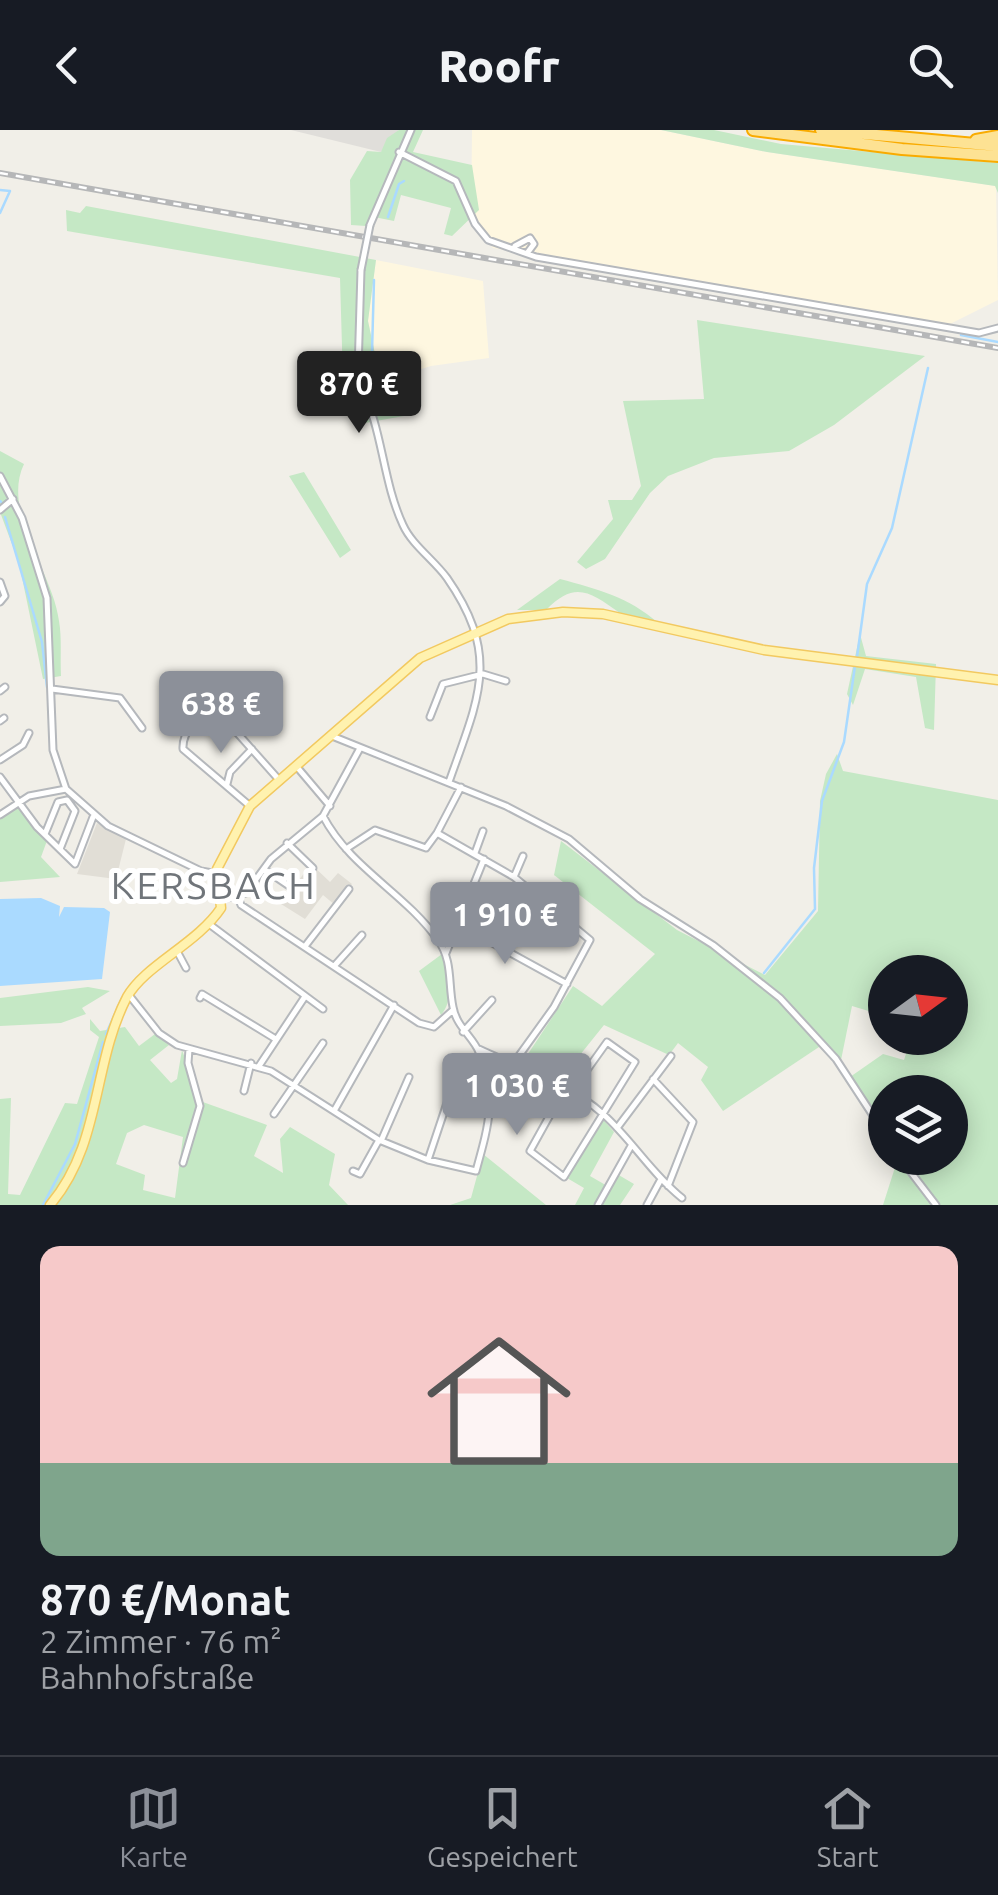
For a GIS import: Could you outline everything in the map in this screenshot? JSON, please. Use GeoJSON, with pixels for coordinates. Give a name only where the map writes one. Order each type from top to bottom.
{"type":"FeatureCollection","features":[{"type":"Feature","properties":{"kind":"highway"},"geometry":{"type":"LineString","coordinates":[[753,130],[998,156]]}},
{"type":"Feature","properties":{"kind":"highway"},"geometry":{"type":"LineString","coordinates":[[822,130],[998,146]]}},
{"type":"Feature","properties":{"kind":"highway"},"geometry":{"type":"LineString","coordinates":[[955,143],[998,136]]}},
{"type":"Feature","properties":{"kind":"main road"},"geometry":{"type":"LineString","coordinates":[[50,1205],[84,1149],[129,995],[209,924],[224,899],[218,874],[224,853],[250,806],[420,658],[471,633],[534,614],[603,614],[764,650],[998,680]]}},
{"type":"Feature","properties":{"kind":"street"},"geometry":{"type":"LineString","coordinates":[[411,130],[370,225],[361,270],[362,347],[358,371],[402,523],[451,584],[482,652],[483,674],[449,782]]}},
{"type":"Feature","properties":{"kind":"street"},"geometry":{"type":"LineString","coordinates":[[400,152],[449,174],[462,188],[483,236],[496,244],[979,333],[998,328]]}},
{"type":"Feature","properties":{"kind":"street"},"geometry":{"type":"LineString","coordinates":[[515,247],[530,238],[534,244],[528,252]]}},
{"type":"Feature","properties":{"kind":"street"},"geometry":{"type":"LineString","coordinates":[[362,347],[377,376],[370,404]]}},
{"type":"Feature","properties":{"kind":"street"},"geometry":{"type":"LineString","coordinates":[[358,371],[371,367]]}},
{"type":"Feature","properties":{"kind":"street"},"geometry":{"type":"LineString","coordinates":[[360,384],[373,385]]}},
{"type":"Feature","properties":{"kind":"street"},"geometry":{"type":"LineString","coordinates":[[0,476],[18,510],[47,598],[53,750],[66,790],[93,817],[144,845],[218,874]]}},
{"type":"Feature","properties":{"kind":"street"},"geometry":{"type":"LineString","coordinates":[[0,510],[13,499]]}},
{"type":"Feature","properties":{"kind":"street"},"geometry":{"type":"LineString","coordinates":[[0,582],[5,596],[0,602]]}},
{"type":"Feature","properties":{"kind":"street"},"geometry":{"type":"LineString","coordinates":[[430,717],[443,684],[483,674],[506,681]]}},
{"type":"Feature","properties":{"kind":"street"},"geometry":{"type":"LineString","coordinates":[[216,677],[229,698]]}},
{"type":"Feature","properties":{"kind":"street"},"geometry":{"type":"LineString","coordinates":[[52,689],[120,698],[142,728]]}},
{"type":"Feature","properties":{"kind":"street"},"geometry":{"type":"LineString","coordinates":[[250,806],[183,748],[182,741],[196,720],[229,698],[270,703]]}},
{"type":"Feature","properties":{"kind":"street"},"geometry":{"type":"LineString","coordinates":[[214,710],[280,781]]}},
{"type":"Feature","properties":{"kind":"street"},"geometry":{"type":"LineString","coordinates":[[0,760],[23,745],[28,733]]}},
{"type":"Feature","properties":{"kind":"street"},"geometry":{"type":"LineString","coordinates":[[332,736],[359,750],[449,782],[569,839],[640,899],[713,945],[780,998],[842,1067],[868,1108]]}},
{"type":"Feature","properties":{"kind":"street"},"geometry":{"type":"LineString","coordinates":[[227,784],[230,772],[252,748]]}},
{"type":"Feature","properties":{"kind":"street"},"geometry":{"type":"LineString","coordinates":[[224,899],[238,897],[287,844],[323,816],[359,750]]}},
{"type":"Feature","properties":{"kind":"street"},"geometry":{"type":"LineString","coordinates":[[296,767],[330,806]]}},
{"type":"Feature","properties":{"kind":"street"},"geometry":{"type":"LineString","coordinates":[[0,777],[76,864],[93,817]]}},
{"type":"Feature","properties":{"kind":"street"},"geometry":{"type":"LineString","coordinates":[[346,849],[375,830],[426,848],[438,834],[460,787]]}},
{"type":"Feature","properties":{"kind":"street"},"geometry":{"type":"LineString","coordinates":[[0,815],[18,802],[66,790]]}},
{"type":"Feature","properties":{"kind":"street"},"geometry":{"type":"LineString","coordinates":[[46,834],[58,802],[67,800],[75,811],[60,849]]}},
{"type":"Feature","properties":{"kind":"street"},"geometry":{"type":"LineString","coordinates":[[323,816],[346,849],[430,931],[446,953],[453,1010],[463,1032],[479,1049],[568,1089],[602,1112],[660,1181],[682,1198]]}},
{"type":"Feature","properties":{"kind":"street"},"geometry":{"type":"LineString","coordinates":[[474,853],[483,830]]}},
{"type":"Feature","properties":{"kind":"street"},"geometry":{"type":"LineString","coordinates":[[438,834],[514,878],[590,940],[568,984],[513,1064]]}},
{"type":"Feature","properties":{"kind":"street"},"geometry":{"type":"LineString","coordinates":[[287,844],[313,868]]}},
{"type":"Feature","properties":{"kind":"street"},"geometry":{"type":"LineString","coordinates":[[514,878],[523,856]]}},
{"type":"Feature","properties":{"kind":"street"},"geometry":{"type":"LineString","coordinates":[[446,953],[484,858]]}},
{"type":"Feature","properties":{"kind":"street"},"geometry":{"type":"LineString","coordinates":[[264,869],[292,888]]}},
{"type":"Feature","properties":{"kind":"street"},"geometry":{"type":"LineString","coordinates":[[306,945],[349,889]]}},
{"type":"Feature","properties":{"kind":"street"},"geometry":{"type":"LineString","coordinates":[[238,897],[241,904],[430,1028],[453,1010]]}},
{"type":"Feature","properties":{"kind":"street"},"geometry":{"type":"LineString","coordinates":[[209,924],[323,1008]]}},
{"type":"Feature","properties":{"kind":"street"},"geometry":{"type":"LineString","coordinates":[[458,924],[568,984]]}},
{"type":"Feature","properties":{"kind":"street"},"geometry":{"type":"LineString","coordinates":[[336,964],[362,935]]}},
{"type":"Feature","properties":{"kind":"street"},"geometry":{"type":"LineString","coordinates":[[178,953],[186,968]]}},
{"type":"Feature","properties":{"kind":"street"},"geometry":{"type":"LineString","coordinates":[[200,998],[202,994],[274,1038]]}},
{"type":"Feature","properties":{"kind":"street"},"geometry":{"type":"LineString","coordinates":[[129,995],[160,1033],[188,1049],[255,1064],[294,1083],[380,1140],[428,1160],[476,1171],[492,1098],[479,1049]]}},
{"type":"Feature","properties":{"kind":"street"},"geometry":{"type":"LineString","coordinates":[[244,1091],[255,1064],[305,997]]}},
{"type":"Feature","properties":{"kind":"street"},"geometry":{"type":"LineString","coordinates":[[463,1032],[492,1000]]}},
{"type":"Feature","properties":{"kind":"street"},"geometry":{"type":"LineString","coordinates":[[334,1111],[394,1005]]}},
{"type":"Feature","properties":{"kind":"street"},"geometry":{"type":"LineString","coordinates":[[607,1042],[636,1064],[602,1112],[564,1178],[530,1152],[568,1089],[607,1042]]}},
{"type":"Feature","properties":{"kind":"street"},"geometry":{"type":"LineString","coordinates":[[274,1114],[323,1044]]}},
{"type":"Feature","properties":{"kind":"street"},"geometry":{"type":"LineString","coordinates":[[182,1164],[200,1106],[188,1049]]}},
{"type":"Feature","properties":{"kind":"street"},"geometry":{"type":"LineString","coordinates":[[617,1128],[671,1056]]}},
{"type":"Feature","properties":{"kind":"street"},"geometry":{"type":"LineString","coordinates":[[352,1171],[360,1174],[409,1078]]}},
{"type":"Feature","properties":{"kind":"street"},"geometry":{"type":"LineString","coordinates":[[654,1079],[693,1122],[668,1186]]}},
{"type":"Feature","properties":{"kind":"street"},"geometry":{"type":"LineString","coordinates":[[428,1160],[450,1094]]}},
{"type":"Feature","properties":{"kind":"street"},"geometry":{"type":"LineString","coordinates":[[598,1205],[631,1146]]}},
{"type":"Feature","properties":{"kind":"street"},"geometry":{"type":"LineString","coordinates":[[913,1175],[936,1205]]}},
{"type":"Feature","properties":{"kind":"street"},"geometry":{"type":"LineString","coordinates":[[646,1205],[660,1181]]}},
{"type":"Feature","properties":{"kind":"shaded area"},"geometry":{"type":"Polygon","coordinates":[[[291,130],[399,130],[381,152],[291,130]]]}},
{"type":"Feature","properties":{"kind":"shaded area"},"geometry":{"type":"Polygon","coordinates":[[[472,130],[661,130],[767,152],[996,186],[998,300],[942,328],[493,248],[471,223],[472,130]]]}},
{"type":"Feature","properties":{"kind":"shaded area"},"geometry":{"type":"Polygon","coordinates":[[[376,260],[483,281],[489,358],[431,366],[381,382],[368,321],[376,260]]]}},
{"type":"Feature","properties":{"kind":"shaded area"},"geometry":{"type":"Polygon","coordinates":[[[97,823],[126,839],[116,879],[77,874],[97,823]]]}},
{"type":"Feature","properties":{"kind":"shaded area"},"geometry":{"type":"Polygon","coordinates":[[[311,864],[330,882],[338,873],[352,884],[335,905],[323,895],[305,919],[281,904],[311,864]]]}},
{"type":"Feature","properties":{"kind":"green space"},"geometry":{"type":"Polygon","coordinates":[[[399,130],[423,130],[413,152],[472,165],[479,210],[452,236],[444,234],[451,208],[401,195],[394,221],[374,217],[366,226],[351,225],[350,180],[367,151],[381,152],[387,138],[399,130]]]}},
{"type":"Feature","properties":{"kind":"green space"},"geometry":{"type":"Polygon","coordinates":[[[661,130],[714,130],[781,144],[998,163],[998,193],[995,186],[767,152],[661,130]]]}},
{"type":"Feature","properties":{"kind":"green space"},"geometry":{"type":"Polygon","coordinates":[[[86,206],[376,260],[368,321],[381,382],[406,374],[415,414],[365,423],[357,396],[343,381],[340,278],[67,231],[66,210],[80,213],[86,206]]]}},
{"type":"Feature","properties":{"kind":"green space"},"geometry":{"type":"Polygon","coordinates":[[[697,320],[925,356],[834,425],[789,451],[714,458],[668,476],[650,493],[605,559],[586,569],[577,562],[613,519],[608,500],[632,500],[641,486],[623,401],[704,399],[697,320]]]}},
{"type":"Feature","properties":{"kind":"green space"},"geometry":{"type":"Polygon","coordinates":[[[0,451],[24,464],[19,502],[23,522],[55,602],[61,676],[43,679],[19,563],[0,512],[0,451]]]}},
{"type":"Feature","properties":{"kind":"green space"},"geometry":{"type":"Polygon","coordinates":[[[304,472],[351,550],[340,558],[289,476],[304,472]]]}},
{"type":"Feature","properties":{"kind":"green space"},"geometry":{"type":"Polygon","coordinates":[[[560,579],[624,600],[658,623],[624,615],[583,592],[566,595],[546,610],[517,610],[560,579]]]}},
{"type":"Feature","properties":{"kind":"green space"},"geometry":{"type":"Polygon","coordinates":[[[860,634],[866,656],[936,664],[934,730],[925,728],[916,677],[865,669],[853,705],[847,694],[860,634]]]}},
{"type":"Feature","properties":{"kind":"green space"},"geometry":{"type":"Polygon","coordinates":[[[837,754],[843,771],[998,800],[998,1205],[883,1205],[893,1175],[968,1175],[968,1075],[868,1075],[868,1106],[850,1077],[882,1055],[904,1060],[906,1055],[968,1055],[968,955],[868,955],[868,1011],[852,1006],[840,1065],[822,1045],[723,1111],[701,1080],[708,1067],[678,1043],[669,1055],[604,1025],[559,1081],[522,1063],[573,986],[602,1006],[655,954],[554,875],[561,841],[677,930],[765,975],[818,911],[820,801],[826,774],[837,754]]]}},
{"type":"Feature","properties":{"kind":"green space"},"geometry":{"type":"Polygon","coordinates":[[[18,806],[48,838],[41,857],[60,877],[0,882],[0,817],[18,806]]]}},
{"type":"Feature","properties":{"kind":"green space"},"geometry":{"type":"Polygon","coordinates":[[[442,954],[449,994],[441,1015],[419,971],[442,954]]]}},
{"type":"Feature","properties":{"kind":"green space"},"geometry":{"type":"Polygon","coordinates":[[[88,987],[110,991],[82,1008],[86,1014],[61,1023],[0,1026],[0,998],[88,987]]]}},
{"type":"Feature","properties":{"kind":"green space"},"geometry":{"type":"Polygon","coordinates":[[[90,1019],[100,1031],[125,1027],[139,1046],[155,1034],[169,1045],[150,1060],[171,1083],[177,1079],[182,1050],[200,1101],[267,1125],[254,1156],[283,1173],[280,1139],[290,1127],[335,1154],[329,1185],[348,1205],[0,1205],[0,1099],[11,1098],[8,1194],[20,1195],[65,1103],[77,1104],[99,1037],[90,1030],[90,1019]],[[144,1125],[127,1133],[116,1164],[145,1175],[143,1190],[175,1198],[183,1137],[144,1125]]]}},
{"type":"Feature","properties":{"kind":"green space"},"geometry":{"type":"Polygon","coordinates":[[[601,1117],[614,1132],[590,1176],[609,1187],[617,1174],[634,1184],[620,1205],[575,1205],[584,1188],[567,1178],[601,1117]]]}},
{"type":"Feature","properties":{"kind":"green space"},"geometry":{"type":"Polygon","coordinates":[[[483,1154],[546,1205],[450,1205],[471,1198],[483,1154]]]}},
{"type":"Feature","properties":{"kind":"water"},"geometry":{"type":"Polygon","coordinates":[[[41,898],[60,906],[59,917],[64,907],[104,908],[110,912],[102,979],[0,986],[0,899],[41,898]]]}},
{"type":"Feature","properties":{"kind":"waterway"},"geometry":{"type":"LineString","coordinates":[[388,217],[399,184],[404,181]]}},
{"type":"Feature","properties":{"kind":"waterway"},"geometry":{"type":"LineString","coordinates":[[0,190],[10,191],[0,213]]}},
{"type":"Feature","properties":{"kind":"waterway"},"geometry":{"type":"LineString","coordinates":[[372,352],[374,280]]}},
{"type":"Feature","properties":{"kind":"waterway"},"geometry":{"type":"LineString","coordinates":[[961,335],[998,342]]}},
{"type":"Feature","properties":{"kind":"waterway"},"geometry":{"type":"LineString","coordinates":[[857,657],[867,584],[892,528],[928,368]]}},
{"type":"Feature","properties":{"kind":"waterway"},"geometry":{"type":"LineString","coordinates":[[5,517],[42,642],[47,687]]}},
{"type":"Feature","properties":{"kind":"waterway"},"geometry":{"type":"LineString","coordinates":[[764,973],[815,909],[814,868],[822,801],[844,742],[855,666]]}},
{"type":"Feature","properties":{"kind":"waterway"},"geometry":{"type":"LineString","coordinates":[[106,1034],[122,998]]}},
{"type":"Feature","properties":{"kind":"waterway"},"geometry":{"type":"LineString","coordinates":[[43,1205],[75,1144],[103,1042]]}},
{"type":"Feature","properties":{"kind":"railway"},"geometry":{"type":"LineString","coordinates":[[0,173],[998,348]]}},
{"type":"Feature","properties":{"kind":"district","name":"KERSBACH"},"geometry":{"type":"Point","coordinates":[214,885]}}]}
